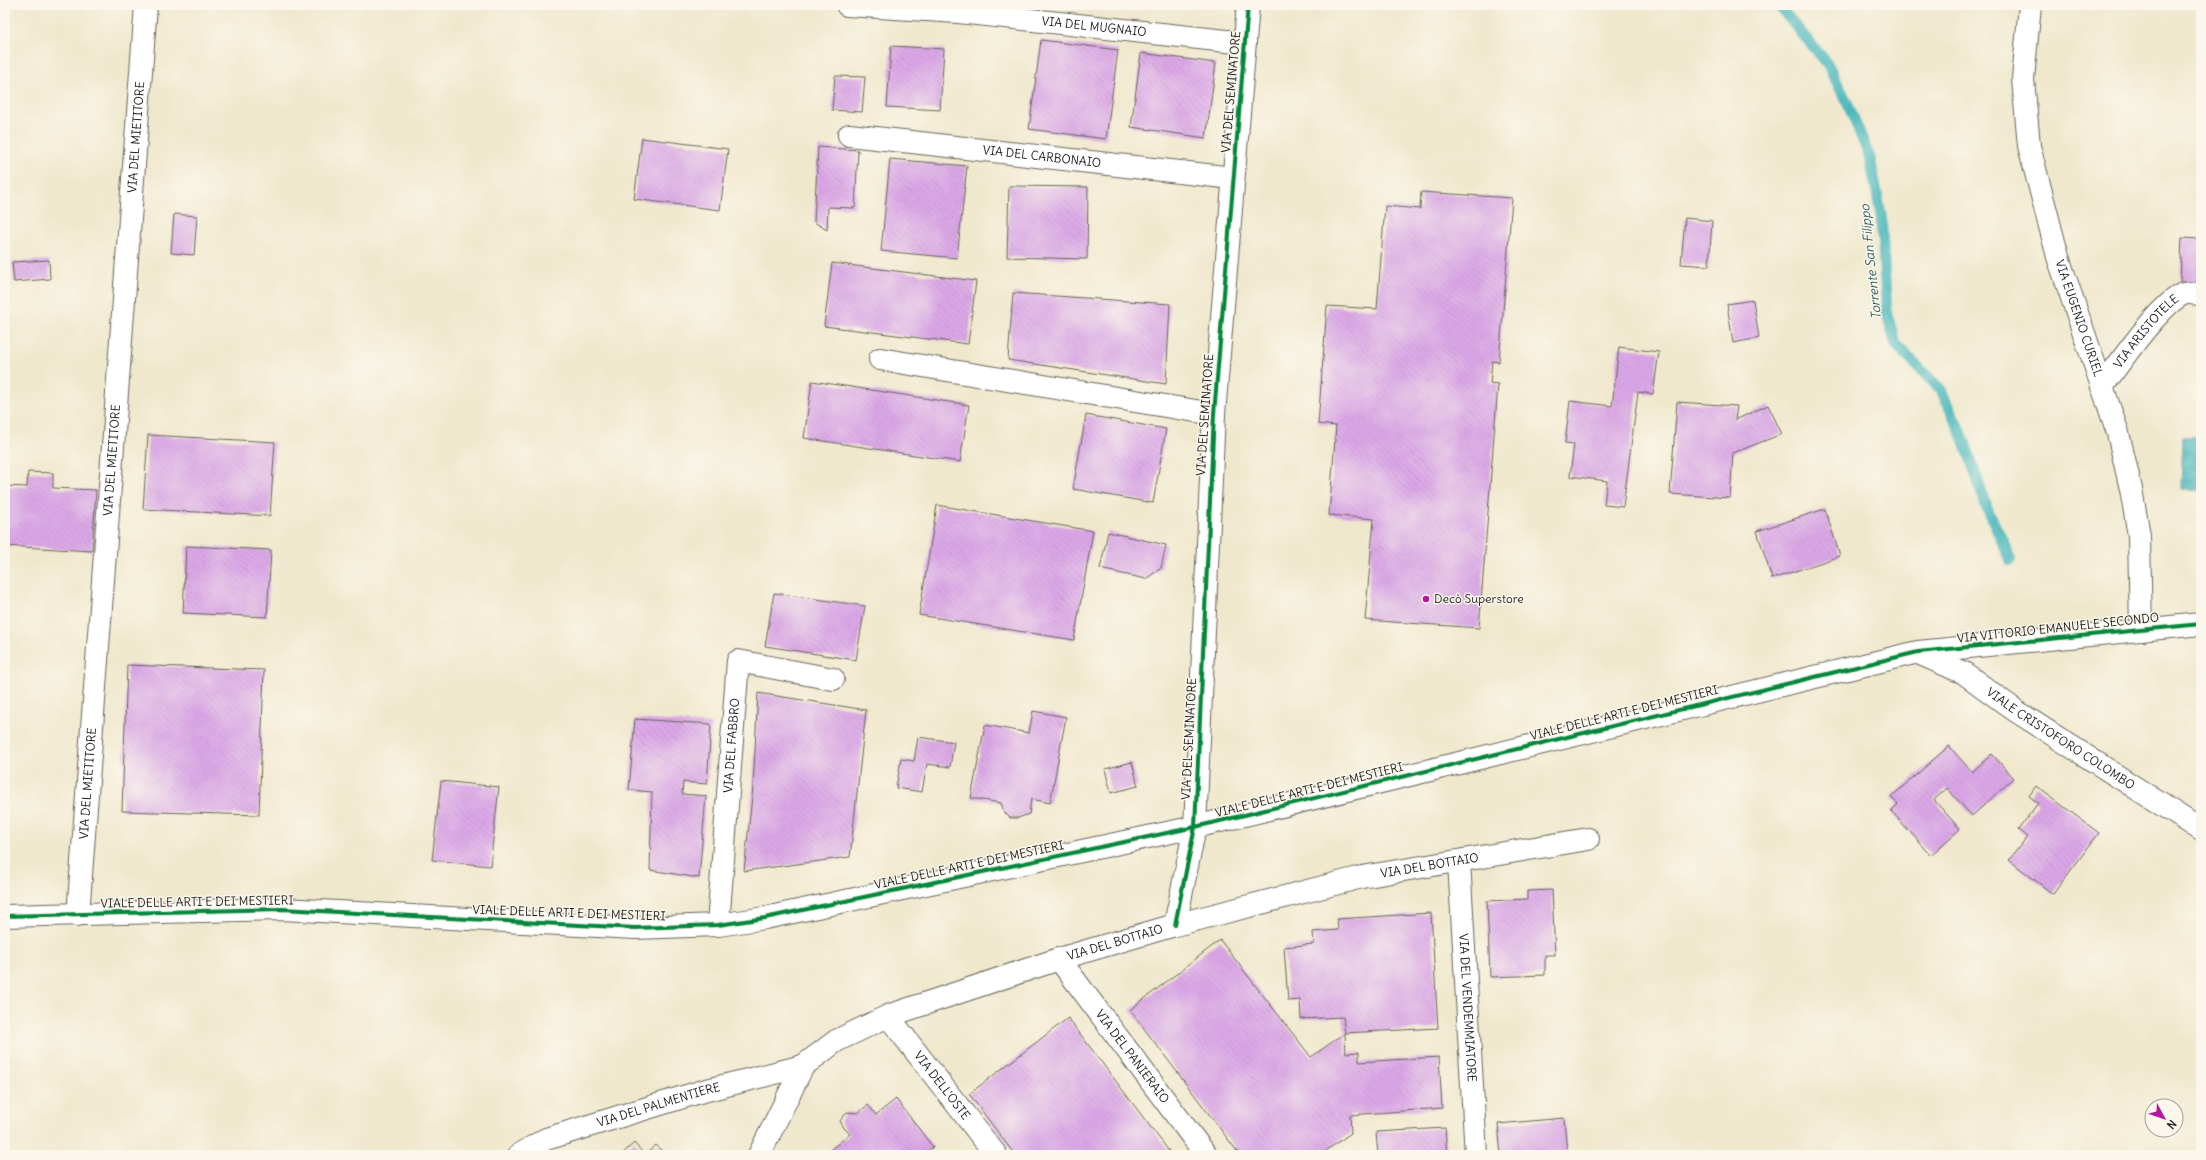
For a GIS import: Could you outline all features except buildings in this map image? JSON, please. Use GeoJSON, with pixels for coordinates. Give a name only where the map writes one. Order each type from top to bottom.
{"type":"FeatureCollection","features":[{"type":"Feature","properties":{"kind":"street","name":"VIA DEL MIETITORE"},"geometry":{"type":"LineString","coordinates":[[78,915],[146,5]]}},
{"type":"Feature","properties":{"kind":"street","name":"VIA DEL MUGNAIO"},"geometry":{"type":"LineString","coordinates":[[847,5],[958,12],[1245,43]]}},
{"type":"Feature","properties":{"kind":"street","name":"VIA DEL SEMINATORE"},"geometry":{"type":"LineString","coordinates":[[1175,925],[1194,827],[1214,414],[1248,5]]}},
{"type":"Feature","properties":{"kind":"street","name":"VIA EUGENIO CURIEL"},"geometry":{"type":"LineString","coordinates":[[2030,5],[2023,79],[2029,146],[2058,257],[2118,434],[2139,535],[2141,630]]}},
{"type":"Feature","properties":{"kind":"street","name":"VIA DEL CARBONAIO"},"geometry":{"type":"LineString","coordinates":[[849,135],[1233,178]]}},
{"type":"Feature","properties":{"kind":"street","name":"VIA ARISTOTELE"},"geometry":{"type":"LineString","coordinates":[[2102,387],[2138,339],[2170,302],[2184,294],[2201,294]]}},
{"type":"Feature","properties":{"kind":"street"},"geometry":{"type":"LineString","coordinates":[[880,359],[1214,414]]}},
{"type":"Feature","properties":{"kind":"street","name":"VIA VITTORIO EMANUELE SECONDO"},"geometry":{"type":"LineString","coordinates":[[1918,652],[2201,624]]}},
{"type":"Feature","properties":{"kind":"street","name":"VIALE DELLE ARTI E DEI MESTIERI"},"geometry":{"type":"LineString","coordinates":[[5,916],[282,909],[636,928],[718,925],[772,916],[1194,827],[1918,652]]}},
{"type":"Feature","properties":{"kind":"street","name":"VIALE CRISTOFORO COLOMBO"},"geometry":{"type":"LineString","coordinates":[[1918,652],[1964,673],[2016,711],[2201,830]]}},
{"type":"Feature","properties":{"kind":"street","name":"VIA DEL FABBRO"},"geometry":{"type":"LineString","coordinates":[[718,925],[738,661],[833,679]]}},
{"type":"Feature","properties":{"kind":"street","name":"VIA DEL BOTTAIO"},"geometry":{"type":"LineString","coordinates":[[758,1155],[803,1066],[836,1041],[888,1016],[1059,959],[1175,925],[1362,877],[1588,839]]}},
{"type":"Feature","properties":{"kind":"street","name":"VIA DEL VENDEMMIATORE"},"geometry":{"type":"LineString","coordinates":[[1459,861],[1476,1155]]}},
{"type":"Feature","properties":{"kind":"street","name":"VIA DEL PANIERAIO"},"geometry":{"type":"LineString","coordinates":[[1059,959],[1206,1155]]}},
{"type":"Feature","properties":{"kind":"street","name":"VIA DELL'OSTE"},"geometry":{"type":"LineString","coordinates":[[888,1016],[996,1155]]}},
{"type":"Feature","properties":{"kind":"street","name":"VIA DEL PALMENTIERE"},"geometry":{"type":"LineString","coordinates":[[519,1155],[546,1139],[703,1091],[803,1066]]}},
{"type":"Feature","properties":{"kind":"water"},"geometry":{"type":"Polygon","coordinates":[[[2183,437],[2201,437],[2201,490],[2181,490],[2183,437]]]}},
{"type":"Feature","properties":{"kind":"waterway","name":"Torrente San Filippo"},"geometry":{"type":"LineString","coordinates":[[1778,5],[1827,63],[1847,102],[1870,158],[1881,214],[1887,314],[1896,345],[1941,390],[1964,439],[1986,506],[2011,560]]}},
{"type":"Feature","properties":{"kind":"cycle path"},"geometry":{"type":"LineString","coordinates":[[1175,925],[1195,827],[1214,414],[1248,5]]}},
{"type":"Feature","properties":{"kind":"cycle path"},"geometry":{"type":"LineString","coordinates":[[5,916],[282,909],[635,928],[718,925],[765,918],[1195,827],[1918,652],[2201,624]]}},
{"type":"Feature","properties":{"kind":"place","name":"Decò Superstore"},"geometry":{"type":"Point","coordinates":[1426,599]}}]}
